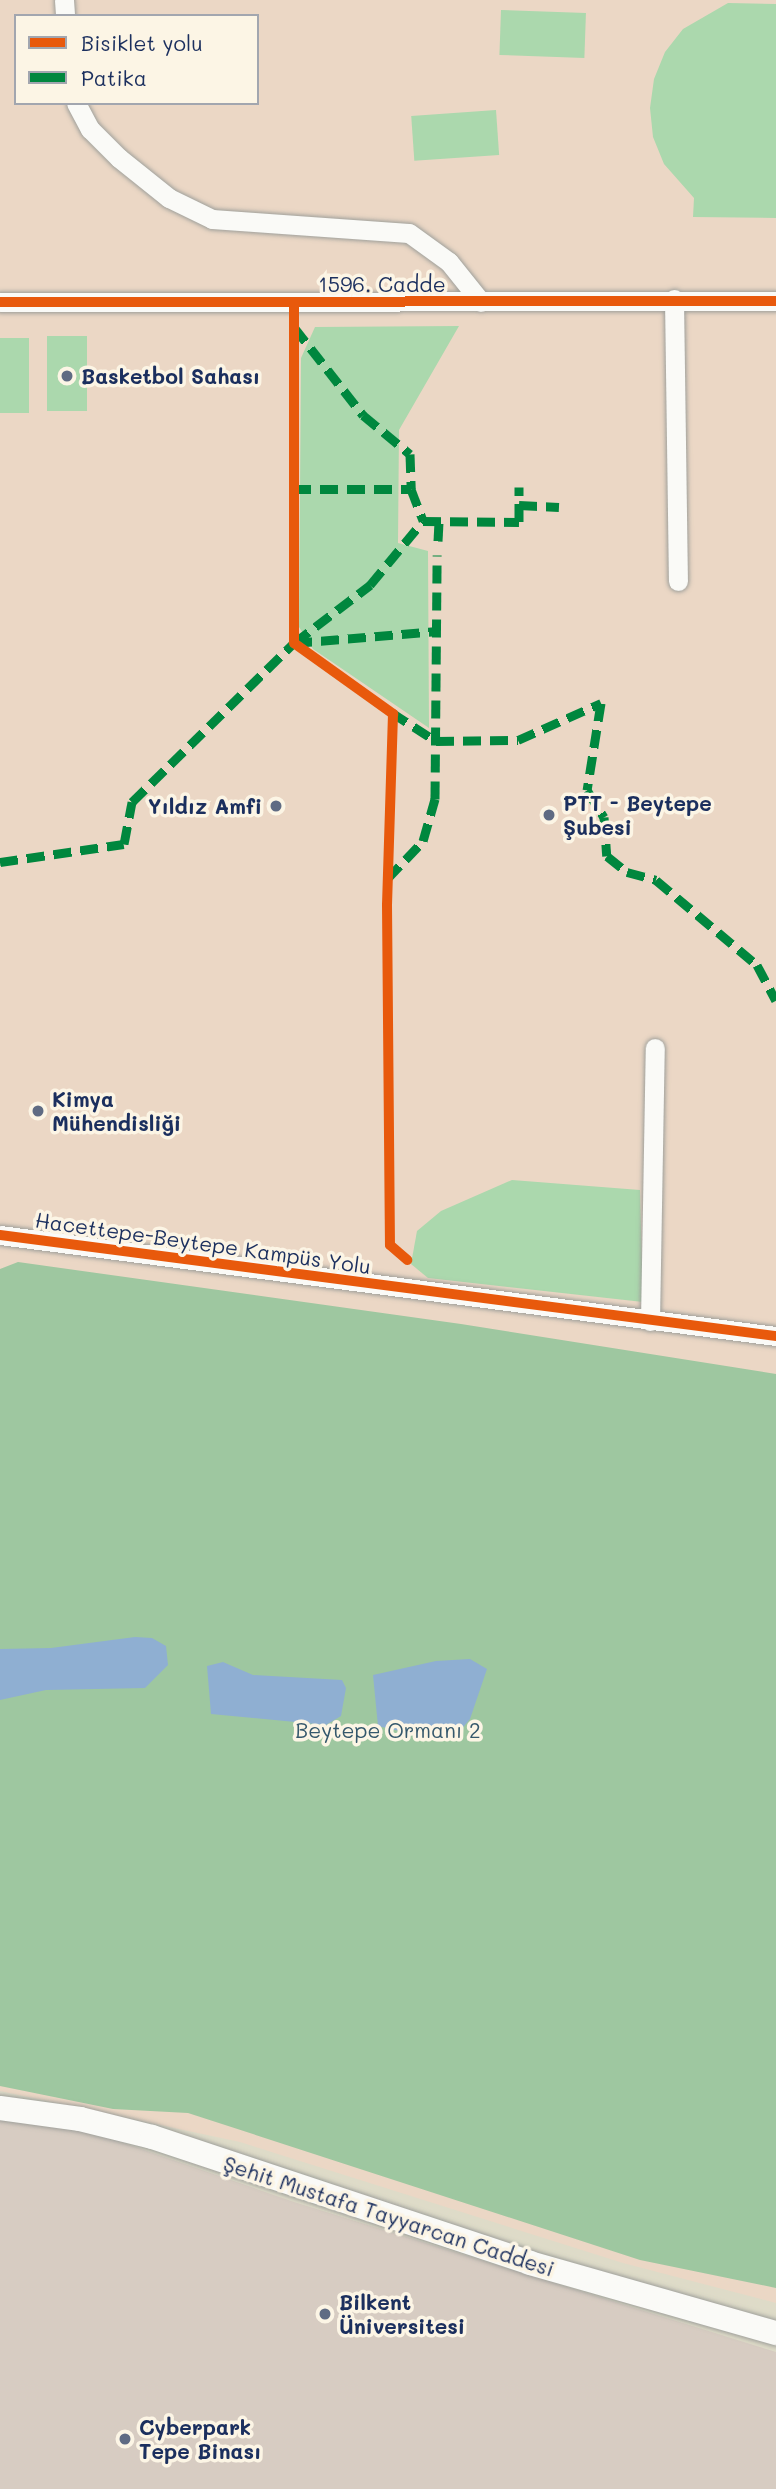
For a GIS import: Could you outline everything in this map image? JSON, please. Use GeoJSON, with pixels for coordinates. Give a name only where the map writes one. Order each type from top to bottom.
{"type":"FeatureCollection","features":[{"type":"Feature","properties":{"kind":"main road","name":"Şehit Mustafa Tayyarcan Caddesi"},"geometry":{"type":"LineString","coordinates":[[0,2108],[91,2121],[152,2137],[530,2263],[776,2333]]}},
{"type":"Feature","properties":{"kind":"street"},"geometry":{"type":"LineString","coordinates":[[77,105],[90,129],[169,198],[212,219],[409,233],[449,262],[481,302]]}},
{"type":"Feature","properties":{"kind":"street","name":"1596. Cadde"},"geometry":{"type":"LineString","coordinates":[[1,302],[481,302],[772,298]]}},
{"type":"Feature","properties":{"kind":"street"},"geometry":{"type":"LineString","coordinates":[[674,299],[678,581]]}},
{"type":"Feature","properties":{"kind":"street"},"geometry":{"type":"LineString","coordinates":[[650,1321],[656,1048]]}},
{"type":"Feature","properties":{"kind":"street","name":"Hacettepe-Beytepe Kampüs Yolu"},"geometry":{"type":"LineString","coordinates":[[0,1235],[776,1336]]}},
{"type":"Feature","properties":{"kind":"shaded area"},"geometry":{"type":"Polygon","coordinates":[[[0,0],[776,0],[776,2303],[623,2263],[240,2142],[0,2091],[0,0]]]}},
{"type":"Feature","properties":{"kind":"shaded area","name":"Bilkent Üniversitesi"},"geometry":{"type":"Polygon","coordinates":[[[0,2116],[72,2125],[294,2202],[776,2352],[776,2489],[0,2489],[0,2116]]]}},
{"type":"Feature","properties":{"kind":"green space"},"geometry":{"type":"Polygon","coordinates":[[[728,3],[776,4],[776,218],[693,217],[694,198],[664,164],[653,137],[650,108],[654,79],[665,52],[683,29],[728,3]]]}},
{"type":"Feature","properties":{"kind":"green space"},"geometry":{"type":"Polygon","coordinates":[[[501,10],[586,13],[584,58],[499,55],[501,10]]]}},
{"type":"Feature","properties":{"kind":"green space"},"geometry":{"type":"Polygon","coordinates":[[[496,110],[499,155],[414,161],[411,116],[496,110]]]}},
{"type":"Feature","properties":{"kind":"green space"},"geometry":{"type":"Polygon","coordinates":[[[459,326],[399,430],[398,543],[428,551],[429,728],[313,649],[299,627],[301,358],[315,327],[459,326]]]}},
{"type":"Feature","properties":{"kind":"green space","name":"Basketbol Sahası"},"geometry":{"type":"Polygon","coordinates":[[[47,336],[87,336],[87,411],[47,411],[47,336]]]}},
{"type":"Feature","properties":{"kind":"green space","name":"Basketbol Sahası"},"geometry":{"type":"Polygon","coordinates":[[[0,338],[29,338],[29,413],[0,413],[0,338]]]}},
{"type":"Feature","properties":{"kind":"green space"},"geometry":{"type":"Polygon","coordinates":[[[512,1180],[640,1190],[643,1302],[428,1278],[411,1264],[417,1231],[441,1211],[512,1180]]]}},
{"type":"Feature","properties":{"kind":"green space","name":"Beytepe Ormanı 2"},"geometry":{"type":"Polygon","coordinates":[[[18,1262],[461,1324],[776,1374],[776,2288],[640,2260],[188,2113],[113,2109],[0,2086],[0,1269],[18,1262]]]}},
{"type":"Feature","properties":{"kind":"water"},"geometry":{"type":"Polygon","coordinates":[[[135,1637],[152,1638],[166,1646],[168,1665],[145,1688],[46,1690],[0,1700],[0,1649],[51,1648],[135,1637]]]}},
{"type":"Feature","properties":{"kind":"water"},"geometry":{"type":"Polygon","coordinates":[[[470,1659],[487,1669],[470,1719],[460,1731],[429,1738],[378,1726],[373,1675],[436,1661],[470,1659]]]}},
{"type":"Feature","properties":{"kind":"water"},"geometry":{"type":"Polygon","coordinates":[[[223,1662],[253,1675],[342,1680],[346,1688],[341,1716],[326,1725],[211,1714],[207,1666],[223,1662]]]}},
{"type":"Feature","properties":{"kind":"marked path"},"geometry":{"type":"LineString","coordinates":[[294,327],[363,415],[410,454],[411,489],[423,521]]}},
{"type":"Feature","properties":{"kind":"marked path"},"geometry":{"type":"LineString","coordinates":[[423,521],[519,522],[519,487]]}},
{"type":"Feature","properties":{"kind":"marked path"},"geometry":{"type":"LineString","coordinates":[[293,489],[411,489]]}},
{"type":"Feature","properties":{"kind":"marked path"},"geometry":{"type":"LineString","coordinates":[[519,505],[559,507]]}},
{"type":"Feature","properties":{"kind":"marked path"},"geometry":{"type":"LineString","coordinates":[[0,862],[124,844],[132,802],[294,643],[370,585],[423,521]]}},
{"type":"Feature","properties":{"kind":"marked path"},"geometry":{"type":"LineString","coordinates":[[438,541],[439,521]]}},
{"type":"Feature","properties":{"kind":"marked path"},"geometry":{"type":"LineString","coordinates":[[387,879],[423,841],[435,799],[437,555]]}},
{"type":"Feature","properties":{"kind":"marked path"},"geometry":{"type":"LineString","coordinates":[[294,643],[437,631]]}},
{"type":"Feature","properties":{"kind":"marked path"},"geometry":{"type":"LineString","coordinates":[[601,703],[587,790],[604,817],[607,856],[627,872],[656,880],[757,965],[776,1000]]}},
{"type":"Feature","properties":{"kind":"marked path"},"geometry":{"type":"LineString","coordinates":[[391,712],[436,741],[518,740],[601,703]]}},
{"type":"Feature","properties":{"kind":"cycle path"},"geometry":{"type":"LineString","coordinates":[[0,302],[776,301]]}},
{"type":"Feature","properties":{"kind":"cycle path"},"geometry":{"type":"LineString","coordinates":[[294,304],[294,643],[393,714],[387,905],[390,1245],[407,1260]]}},
{"type":"Feature","properties":{"kind":"cycle path"},"geometry":{"type":"LineString","coordinates":[[0,1235],[776,1336]]}},
{"type":"Feature","properties":{"kind":"place","name":"Basketbol Sahası"},"geometry":{"type":"Point","coordinates":[67,376]}},
{"type":"Feature","properties":{"kind":"place","name":"Yıldız Amfi"},"geometry":{"type":"Point","coordinates":[276,806]}},
{"type":"Feature","properties":{"kind":"place","name":"PTT - Beytepe Şubesi"},"geometry":{"type":"Point","coordinates":[549,815]}},
{"type":"Feature","properties":{"kind":"place","name":"Kimya Mühendisliği"},"geometry":{"type":"Point","coordinates":[38,1111]}},
{"type":"Feature","properties":{"kind":"place","name":"Bilkent Üniversitesi"},"geometry":{"type":"Point","coordinates":[325,2314]}},
{"type":"Feature","properties":{"kind":"place","name":"Cyberpark Tepe Binası"},"geometry":{"type":"Point","coordinates":[125,2439]}}]}
